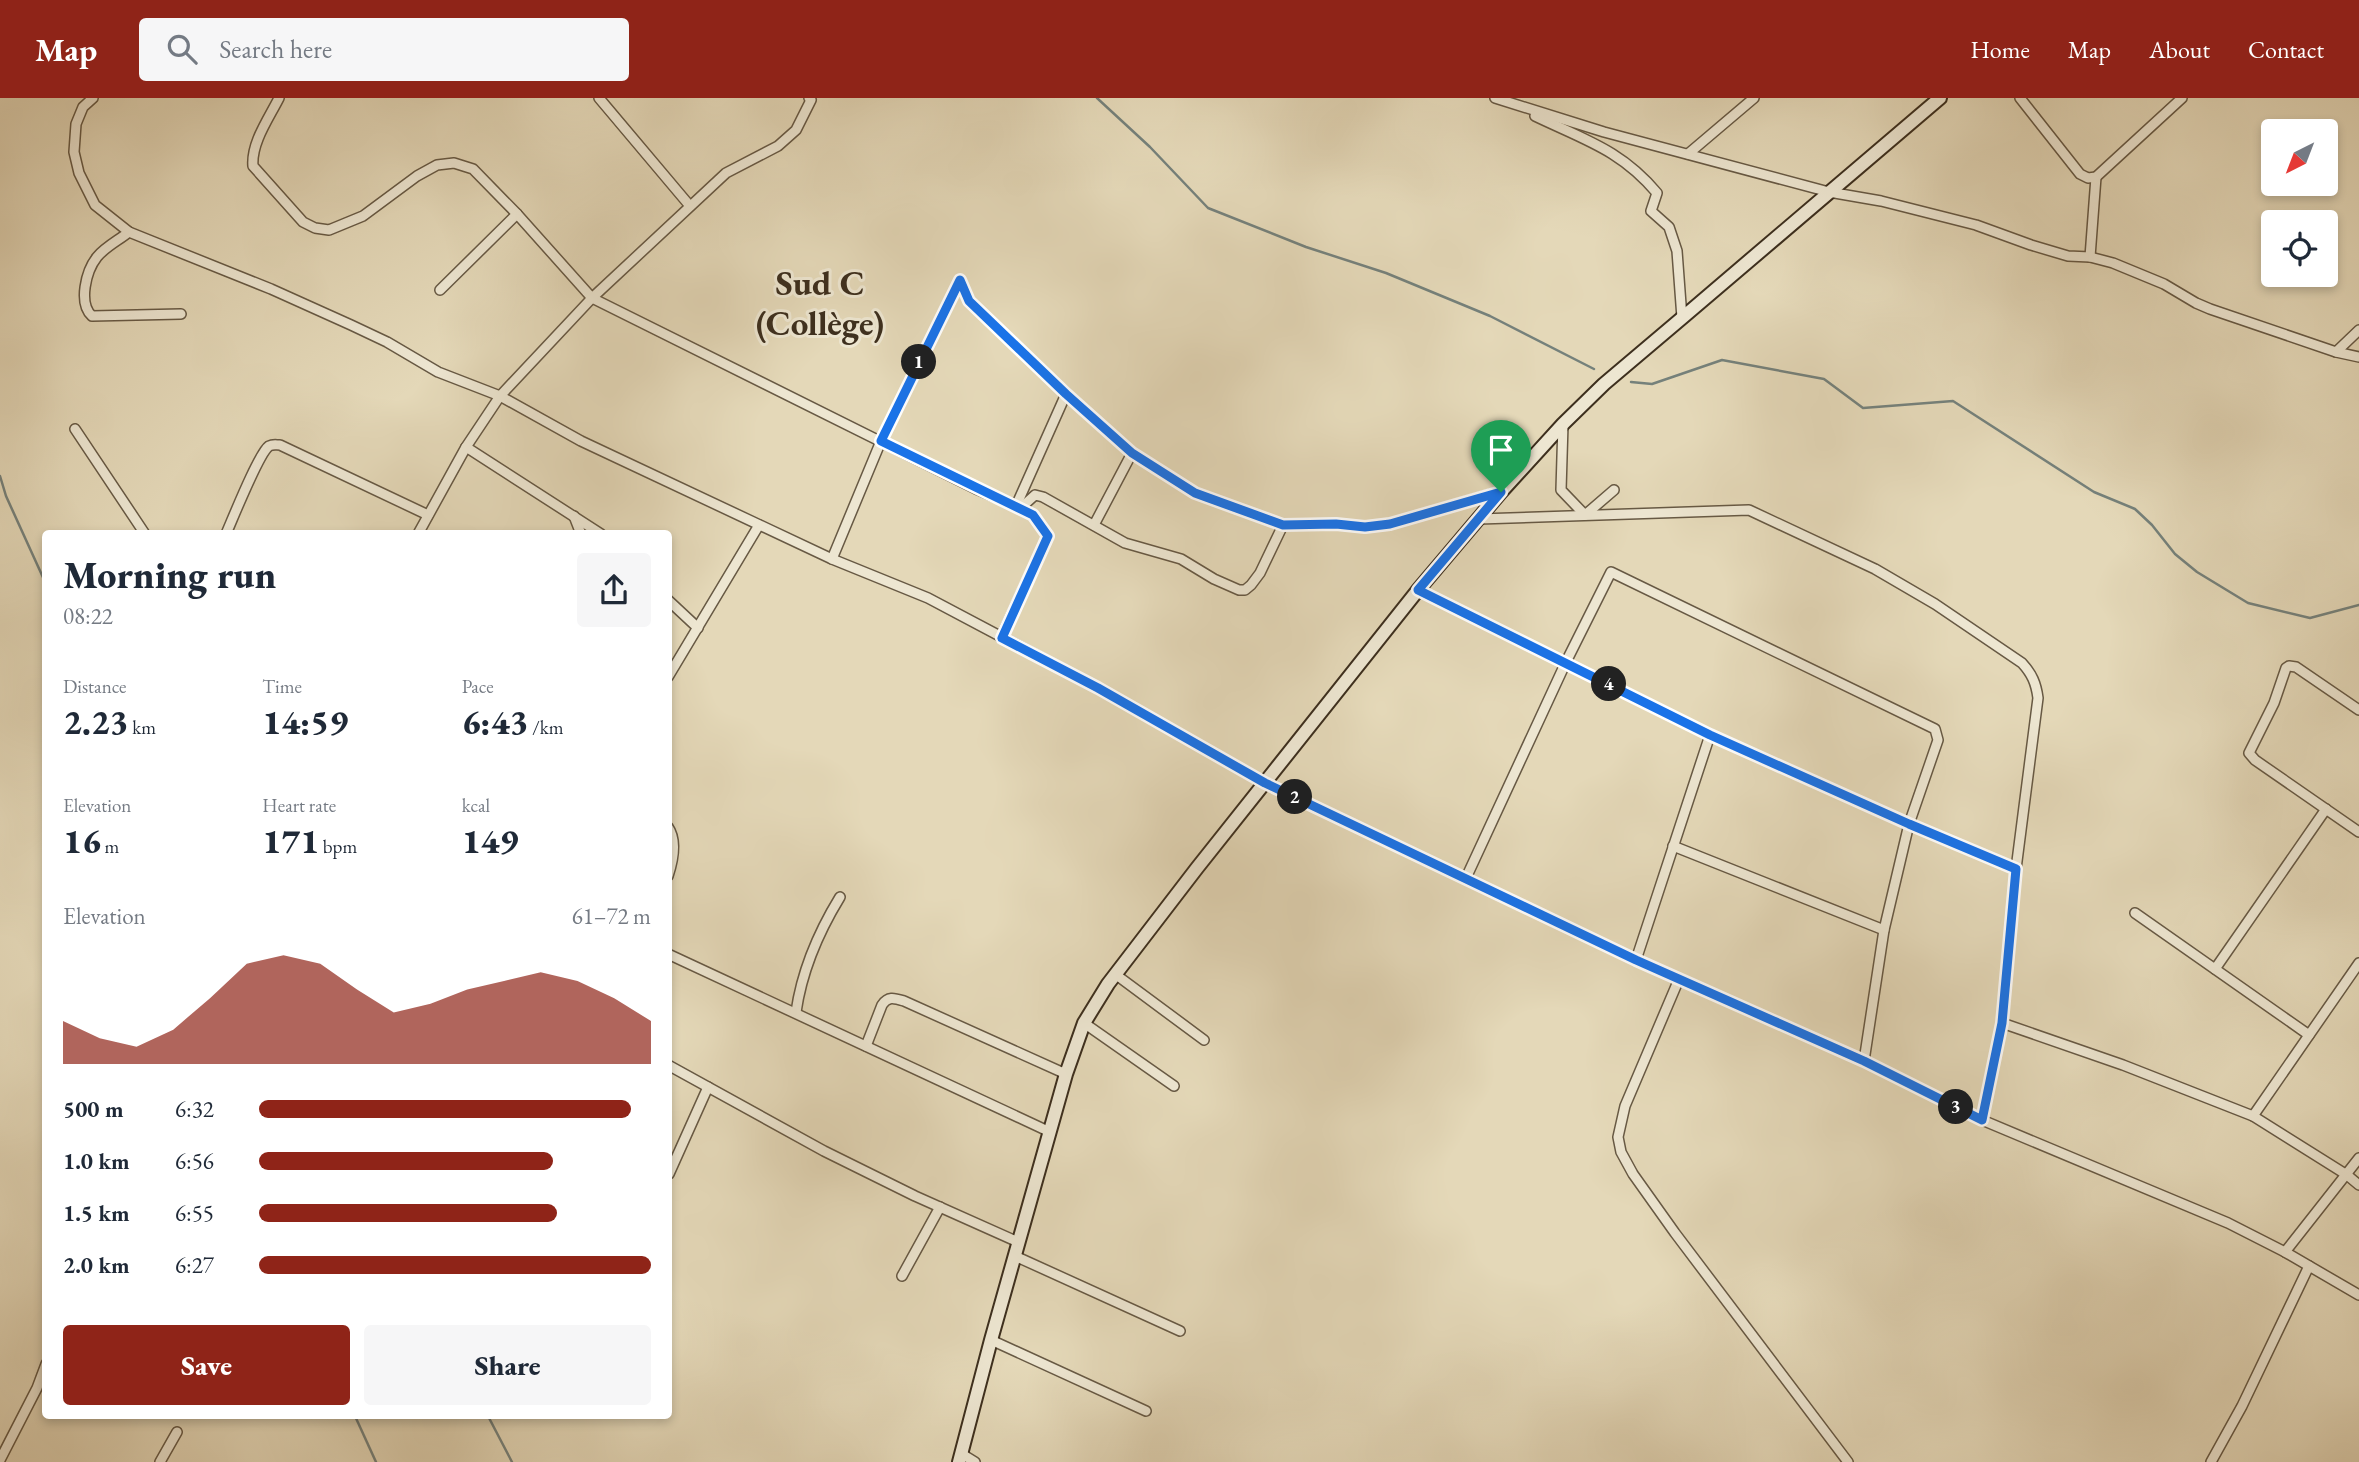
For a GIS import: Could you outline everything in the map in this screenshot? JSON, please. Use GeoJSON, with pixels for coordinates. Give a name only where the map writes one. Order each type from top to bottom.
{"type":"FeatureCollection","features":[{"type":"Feature","properties":{"kind":"street"},"geometry":{"type":"LineString","coordinates":[[93,98],[83,107],[76,124],[74,152],[79,173],[95,205],[129,232],[387,342],[438,372],[500,396],[581,441],[832,559],[928,598],[1098,688],[1265,783],[1636,960],[1864,1061],[1982,1120],[2228,1223],[2359,1294]]}},
{"type":"Feature","properties":{"kind":"street"},"geometry":{"type":"LineString","coordinates":[[279,98],[261,135],[252,159],[253,166],[303,222],[315,228],[329,230],[363,216],[417,176],[437,165],[454,163],[473,169],[592,299],[1033,515],[1048,536],[1002,638]]}},
{"type":"Feature","properties":{"kind":"street"},"geometry":{"type":"LineString","coordinates":[[598,98],[690,206]]}},
{"type":"Feature","properties":{"kind":"street"},"geometry":{"type":"LineString","coordinates":[[420,530],[466,447],[500,396],[592,299],[726,173],[778,146],[796,130],[810,98]]}},
{"type":"Feature","properties":{"kind":"street"},"geometry":{"type":"LineString","coordinates":[[1688,154],[1754,98]]}},
{"type":"Feature","properties":{"kind":"street"},"geometry":{"type":"LineString","coordinates":[[975,1462],[961,1458],[991,1340],[1066,1074],[1084,1023],[1115,974],[1418,590],[1563,424],[1604,384],[1940,98]]}},
{"type":"Feature","properties":{"kind":"street"},"geometry":{"type":"LineString","coordinates":[[2020,98],[2080,174],[2088,178],[2096,177],[2182,98]]}},
{"type":"Feature","properties":{"kind":"street"},"geometry":{"type":"LineString","coordinates":[[1497,99],[1565,121],[1829,192],[1881,201],[1976,225],[2068,256],[2113,262],[2151,278],[2210,309],[2336,352],[2359,357]]}},
{"type":"Feature","properties":{"kind":"street"},"geometry":{"type":"LineString","coordinates":[[1497,99],[1619,156],[1655,191],[1657,195],[1651,211],[1669,227],[1679,261],[1682,318]]}},
{"type":"Feature","properties":{"kind":"street"},"geometry":{"type":"LineString","coordinates":[[2090,257],[2096,177]]}},
{"type":"Feature","properties":{"kind":"street"},"geometry":{"type":"LineString","coordinates":[[440,290],[517,214]]}},
{"type":"Feature","properties":{"kind":"street"},"geometry":{"type":"LineString","coordinates":[[129,232],[97,256],[89,273],[84,300],[86,310],[92,316],[181,314]]}},
{"type":"Feature","properties":{"kind":"street"},"geometry":{"type":"LineString","coordinates":[[832,559],[881,441],[960,280],[969,301],[1066,394],[1132,453],[1195,493],[1283,525],[1336,524],[1365,527],[1390,524],[1501,492]]}},
{"type":"Feature","properties":{"kind":"street"},"geometry":{"type":"LineString","coordinates":[[2336,352],[2359,330]]}},
{"type":"Feature","properties":{"kind":"street"},"geometry":{"type":"LineString","coordinates":[[1016,506],[1066,394]]}},
{"type":"Feature","properties":{"kind":"street"},"geometry":{"type":"LineString","coordinates":[[1563,424],[1561,491],[1585,515],[1614,490]]}},
{"type":"Feature","properties":{"kind":"street"},"geometry":{"type":"LineString","coordinates":[[75,429],[142,530]]}},
{"type":"Feature","properties":{"kind":"street"},"geometry":{"type":"LineString","coordinates":[[229,530],[260,462],[268,447],[273,444],[281,445],[428,515]]}},
{"type":"Feature","properties":{"kind":"street"},"geometry":{"type":"LineString","coordinates":[[466,447],[596,530]]}},
{"type":"Feature","properties":{"kind":"street"},"geometry":{"type":"LineString","coordinates":[[1094,524],[1132,453]]}},
{"type":"Feature","properties":{"kind":"street"},"geometry":{"type":"LineString","coordinates":[[1016,506],[1025,504],[1035,495],[1094,524],[1125,543],[1181,559],[1213,579],[1238,590],[1245,590],[1260,573],[1283,525]]}},
{"type":"Feature","properties":{"kind":"street"},"geometry":{"type":"LineString","coordinates":[[1479,519],[1749,510],[1875,569],[1935,604],[2022,663],[2031,673],[2038,698],[2016,869],[2002,1023],[1982,1120]]}},
{"type":"Feature","properties":{"kind":"street"},"geometry":{"type":"LineString","coordinates":[[574,514],[580,530]]}},
{"type":"Feature","properties":{"kind":"street"},"geometry":{"type":"LineString","coordinates":[[672,670],[759,525]]}},
{"type":"Feature","properties":{"kind":"street"},"geometry":{"type":"LineString","coordinates":[[1466,878],[1611,572],[1935,729],[1938,740],[1909,824],[1884,930],[1864,1061]]}},
{"type":"Feature","properties":{"kind":"street"},"geometry":{"type":"LineString","coordinates":[[1418,590],[1710,735],[2016,869]]}},
{"type":"Feature","properties":{"kind":"street"},"geometry":{"type":"LineString","coordinates":[[672,604],[698,628]]}},
{"type":"Feature","properties":{"kind":"street"},"geometry":{"type":"LineString","coordinates":[[2359,710],[2296,667],[2289,666],[2249,752],[2255,760],[2359,832]]}},
{"type":"Feature","properties":{"kind":"street"},"geometry":{"type":"LineString","coordinates":[[1636,960],[1710,735]]}},
{"type":"Feature","properties":{"kind":"street"},"geometry":{"type":"LineString","coordinates":[[2215,969],[2326,809]]}},
{"type":"Feature","properties":{"kind":"street"},"geometry":{"type":"LineString","coordinates":[[672,833],[672,850]]}},
{"type":"Feature","properties":{"kind":"street"},"geometry":{"type":"LineString","coordinates":[[1674,846],[1884,930]]}},
{"type":"Feature","properties":{"kind":"street"},"geometry":{"type":"LineString","coordinates":[[796,1012],[804,970],[827,918],[840,897]]}},
{"type":"Feature","properties":{"kind":"street"},"geometry":{"type":"LineString","coordinates":[[2136,913],[2309,1035]]}},
{"type":"Feature","properties":{"kind":"street"},"geometry":{"type":"LineString","coordinates":[[672,956],[1050,1132]]}},
{"type":"Feature","properties":{"kind":"street"},"geometry":{"type":"LineString","coordinates":[[2253,1116],[2309,1035],[2355,977],[2359,963]]}},
{"type":"Feature","properties":{"kind":"street"},"geometry":{"type":"LineString","coordinates":[[1115,974],[1204,1040]]}},
{"type":"Feature","properties":{"kind":"street"},"geometry":{"type":"LineString","coordinates":[[1679,978],[1625,1106],[1618,1137],[1621,1152],[1633,1174],[1675,1233],[1848,1462]]}},
{"type":"Feature","properties":{"kind":"street"},"geometry":{"type":"LineString","coordinates":[[866,1046],[882,1005],[886,999],[891,998],[904,1001],[1066,1074]]}},
{"type":"Feature","properties":{"kind":"street"},"geometry":{"type":"LineString","coordinates":[[1084,1023],[1174,1086]]}},
{"type":"Feature","properties":{"kind":"street"},"geometry":{"type":"LineString","coordinates":[[2002,1023],[2123,1065],[2253,1116],[2359,1185]]}},
{"type":"Feature","properties":{"kind":"street"},"geometry":{"type":"LineString","coordinates":[[672,1067],[824,1151],[1018,1242]]}},
{"type":"Feature","properties":{"kind":"street"},"geometry":{"type":"LineString","coordinates":[[672,1167],[708,1087]]}},
{"type":"Feature","properties":{"kind":"street"},"geometry":{"type":"LineString","coordinates":[[2285,1252],[2359,1158]]}},
{"type":"Feature","properties":{"kind":"street"},"geometry":{"type":"LineString","coordinates":[[902,1276],[940,1207]]}},
{"type":"Feature","properties":{"kind":"street"},"geometry":{"type":"LineString","coordinates":[[1015,1256],[1180,1331]]}},
{"type":"Feature","properties":{"kind":"street"},"geometry":{"type":"LineString","coordinates":[[2211,1462],[2242,1406],[2309,1266]]}},
{"type":"Feature","properties":{"kind":"street"},"geometry":{"type":"LineString","coordinates":[[991,1340],[1146,1411]]}},
{"type":"Feature","properties":{"kind":"street"},"geometry":{"type":"LineString","coordinates":[[0,1460],[42,1375]]}},
{"type":"Feature","properties":{"kind":"street"},"geometry":{"type":"LineString","coordinates":[[160,1462],[177,1432]]}},
{"type":"Feature","properties":{"kind":"waterway"},"geometry":{"type":"LineString","coordinates":[[1097,98],[1150,147],[1208,208],[1306,247],[1386,273],[1490,316],[1594,369]]}},
{"type":"Feature","properties":{"kind":"waterway"},"geometry":{"type":"LineString","coordinates":[[1631,382],[1652,384],[1722,360],[1824,379],[1863,408],[1953,401],[2094,492],[2135,509],[2175,554],[2197,572],[2248,603],[2310,618],[2359,605]]}},
{"type":"Feature","properties":{"kind":"waterway"},"geometry":{"type":"LineString","coordinates":[[0,476],[6,496],[42,575]]}},
{"type":"Feature","properties":{"kind":"waterway"},"geometry":{"type":"LineString","coordinates":[[356,1419],[376,1462]]}},
{"type":"Feature","properties":{"kind":"waterway"},"geometry":{"type":"LineString","coordinates":[[490,1419],[512,1462]]}},
{"type":"Feature","properties":{"kind":"district","name":"Sud C (Collège)"},"geometry":{"type":"Point","coordinates":[820,302]}},
{"type":"Feature","properties":{"kind":"route"},"geometry":{"type":"LineString","coordinates":[[960,280],[969,301],[1066,394],[1132,453],[1195,493],[1283,525],[1336,524],[1365,527],[1407,520],[1501,492],[1418,590],[1710,735],[2016,869],[2002,1023],[1982,1120],[1864,1061],[1636,960],[1265,783],[1098,688],[1002,638],[1048,536],[1044,527],[1033,515],[1016,506],[881,441],[960,280]]}}]}
